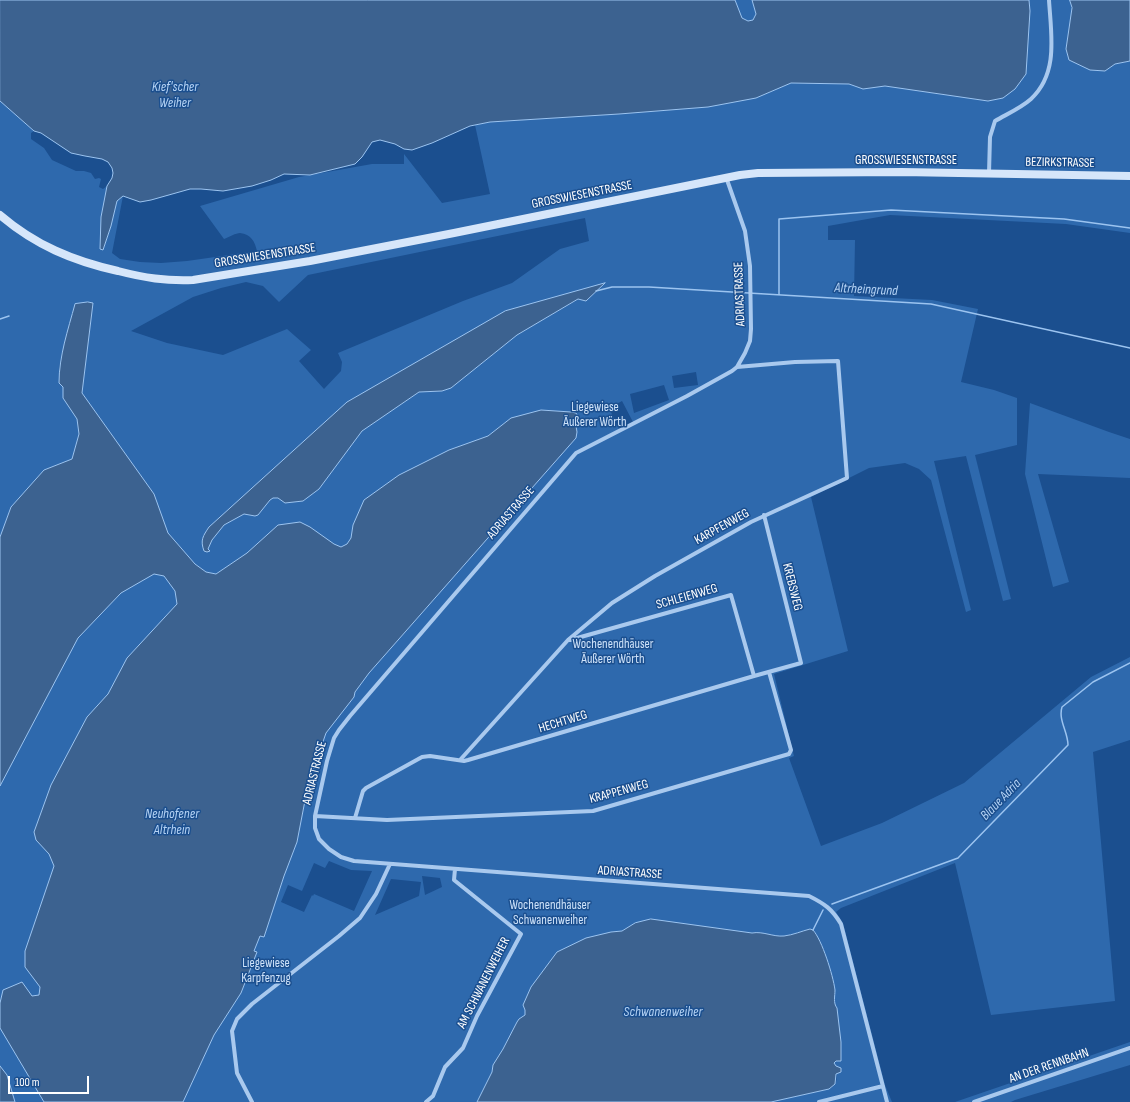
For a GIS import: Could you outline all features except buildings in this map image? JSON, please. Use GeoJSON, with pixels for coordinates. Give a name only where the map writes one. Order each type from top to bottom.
{"type":"FeatureCollection","features":[{"type":"Feature","properties":{"kind":"street"},"geometry":{"type":"LineString","coordinates":[[989,173],[990,137],[995,121],[1024,105],[1032,98],[1047,75],[1051,62],[1052,50],[1049,0]]}},
{"type":"Feature","properties":{"kind":"street","name":"GROSSWIESENSTRASSE"},"geometry":{"type":"LineString","coordinates":[[0,215],[38,243],[82,262],[114,271],[151,278],[178,281],[194,280],[317,259],[454,233],[726,177],[758,173],[810,172],[989,173]]}},
{"type":"Feature","properties":{"kind":"street","name":"BEZIRKSTRASSE"},"geometry":{"type":"LineString","coordinates":[[989,173],[1130,176]]}},
{"type":"Feature","properties":{"kind":"street","name":"ADRIASTRASSE"},"geometry":{"type":"LineString","coordinates":[[726,177],[745,230],[750,266],[750,341],[737,367],[687,396],[576,453],[339,730],[334,738],[327,761],[315,816],[315,828],[319,839],[329,849],[341,857],[354,861],[809,896],[822,902],[834,913],[841,924],[887,1102]]}},
{"type":"Feature","properties":{"kind":"street","name":"KARPFENWEG"},"geometry":{"type":"LineString","coordinates":[[460,760],[568,640],[600,612],[626,594],[751,522],[847,478],[838,361],[795,362],[737,367]]}},
{"type":"Feature","properties":{"kind":"street","name":"KREBSWEG"},"geometry":{"type":"LineString","coordinates":[[764,515],[801,663]]}},
{"type":"Feature","properties":{"kind":"street","name":"SCHLEIENWEG"},"geometry":{"type":"LineString","coordinates":[[568,640],[731,595],[754,676]]}},
{"type":"Feature","properties":{"kind":"street","name":"HECHTWEG"},"geometry":{"type":"LineString","coordinates":[[355,818],[363,791],[366,788],[426,756],[468,760],[801,663]]}},
{"type":"Feature","properties":{"kind":"street","name":"KRAPPENWEG"},"geometry":{"type":"LineString","coordinates":[[315,816],[387,820],[594,811],[789,754],[791,750],[769,672]]}},
{"type":"Feature","properties":{"kind":"street"},"geometry":{"type":"LineString","coordinates":[[252,1102],[237,1073],[232,1031],[237,1019],[252,1004],[360,918],[376,894],[390,864]]}},
{"type":"Feature","properties":{"kind":"street","name":"AM SCHWANENWEIHER"},"geometry":{"type":"LineString","coordinates":[[426,1102],[433,1096],[445,1067],[463,1048],[521,934],[454,880],[455,869]]}},
{"type":"Feature","properties":{"kind":"street","name":"AN DER RENNBAHN"},"geometry":{"type":"LineString","coordinates":[[974,1102],[1130,1048]]}},
{"type":"Feature","properties":{"kind":"street"},"geometry":{"type":"LineString","coordinates":[[819,1102],[883,1086]]}},
{"type":"Feature","properties":{"kind":"green space"},"geometry":{"type":"Polygon","coordinates":[[[735,0],[752,0],[756,14],[753,20],[748,21],[742,18],[735,0]]]}},
{"type":"Feature","properties":{"kind":"green space"},"geometry":{"type":"Polygon","coordinates":[[[1029,0],[1070,0],[1072,8],[1066,49],[1105,71],[1115,64],[1130,61],[1130,233],[1066,224],[890,215],[828,226],[828,240],[855,240],[854,296],[932,300],[978,309],[961,382],[994,390],[1017,398],[1017,445],[975,455],[1011,599],[1003,601],[966,456],[934,461],[971,610],[966,612],[931,480],[919,469],[905,463],[869,468],[811,497],[848,651],[774,674],[794,756],[789,758],[821,846],[882,823],[964,783],[1091,677],[1130,657],[1130,740],[1093,752],[1115,1001],[991,1015],[955,863],[841,908],[836,912],[843,923],[885,1085],[892,1102],[771,1102],[829,1089],[835,1084],[837,1079],[834,1063],[841,1060],[840,1040],[835,1008],[835,990],[827,958],[813,930],[810,929],[791,935],[780,936],[760,933],[635,923],[622,931],[611,932],[525,1010],[525,1015],[517,1022],[493,1065],[492,1072],[477,1102],[183,1102],[214,1035],[241,993],[257,952],[254,951],[260,935],[264,937],[297,842],[308,785],[326,732],[354,697],[355,692],[369,673],[576,438],[511,418],[488,436],[449,450],[353,525],[350,541],[341,548],[334,544],[247,553],[216,574],[206,572],[195,564],[171,537],[165,577],[175,591],[177,604],[158,625],[91,1102],[0,1102],[0,725],[154,494],[82,393],[93,303],[62,352],[59,369],[59,383],[63,387],[63,398],[77,419],[79,434],[72,459],[44,470],[11,507],[0,537],[0,101],[34,131],[31,133],[31,139],[44,148],[52,160],[76,171],[91,173],[95,179],[101,179],[99,187],[103,189],[107,186],[101,217],[100,249],[103,250],[117,201],[123,196],[112,253],[120,259],[140,262],[161,263],[187,261],[257,251],[252,239],[247,235],[240,233],[224,239],[200,206],[299,177],[372,164],[404,164],[404,154],[442,203],[490,194],[475,125],[490,122],[708,107],[756,98],[791,83],[849,84],[863,89],[885,86],[988,101],[1030,11],[1029,0]],[[585,218],[308,275],[279,302],[263,286],[246,282],[193,297],[131,331],[167,343],[223,355],[287,329],[311,350],[299,361],[324,389],[341,371],[342,362],[338,353],[463,301],[512,283],[560,249],[589,241],[585,218]],[[604,284],[505,311],[203,536],[208,549],[212,540],[224,525],[244,514],[255,516],[258,515],[273,498],[303,501],[319,489],[362,431],[419,392],[442,391],[451,388],[517,335],[579,299],[586,301],[604,284]],[[696,372],[672,376],[674,388],[698,385],[696,372]],[[664,385],[630,394],[634,413],[669,400],[664,385]],[[622,401],[609,408],[619,429],[633,422],[622,401]],[[329,861],[325,868],[314,863],[302,891],[288,885],[281,902],[304,912],[312,895],[313,896],[314,894],[354,911],[372,871],[351,870],[329,861]],[[422,876],[425,895],[442,887],[440,878],[422,876]],[[391,879],[375,915],[419,896],[421,882],[391,879]]]}},
{"type":"Feature","properties":{"kind":"green space"},"geometry":{"type":"Polygon","coordinates":[[[1030,403],[1130,439],[1130,478],[1038,474],[1069,582],[1053,587],[1025,474],[1030,403]]]}},
{"type":"Feature","properties":{"kind":"green space"},"geometry":{"type":"Polygon","coordinates":[[[1130,1042],[1130,1065],[1011,1102],[955,1102],[1130,1042]]]}},
{"type":"Feature","properties":{"kind":"water","name":"Kief'scher Weiher"},"geometry":{"type":"Polygon","coordinates":[[[0,0],[735,0],[742,18],[748,21],[753,20],[756,14],[752,0],[1029,0],[1030,11],[1026,74],[1015,89],[1003,98],[988,101],[885,86],[863,89],[849,84],[791,83],[756,98],[708,107],[490,122],[470,126],[412,150],[404,149],[395,144],[380,140],[372,142],[362,157],[355,164],[310,175],[284,174],[252,186],[223,191],[190,189],[140,202],[123,196],[117,201],[103,250],[100,249],[101,217],[107,186],[112,178],[112,168],[108,162],[102,159],[71,153],[41,133],[34,131],[0,101],[0,0]]]}},
{"type":"Feature","properties":{"kind":"water"},"geometry":{"type":"Polygon","coordinates":[[[1070,0],[1130,0],[1130,61],[1115,64],[1105,71],[1090,70],[1069,60],[1066,49],[1072,8],[1070,0]]]}},
{"type":"Feature","properties":{"kind":"water"},"geometry":{"type":"Polygon","coordinates":[[[605,283],[586,301],[578,299],[517,335],[451,388],[442,391],[419,392],[362,431],[319,489],[303,501],[285,503],[278,498],[273,498],[258,515],[255,516],[244,514],[224,525],[212,540],[208,549],[210,551],[204,551],[202,544],[203,538],[209,527],[347,402],[505,311],[605,283]]]}},
{"type":"Feature","properties":{"kind":"water","name":"Neuhofener Altrhein"},"geometry":{"type":"Polygon","coordinates":[[[88,302],[93,303],[82,393],[154,494],[168,533],[195,564],[206,572],[216,574],[247,553],[278,525],[300,522],[310,527],[334,544],[341,547],[347,544],[351,538],[353,525],[364,500],[399,475],[449,450],[488,436],[511,418],[541,410],[576,413],[580,420],[576,426],[576,438],[369,673],[355,692],[354,697],[326,733],[308,785],[297,842],[264,937],[260,936],[254,951],[257,952],[241,993],[214,1035],[183,1102],[44,1102],[0,1028],[0,1003],[3,990],[22,982],[32,996],[39,995],[40,987],[25,967],[25,951],[54,866],[49,854],[36,840],[34,832],[51,785],[87,717],[108,694],[127,658],[177,604],[175,591],[164,576],[154,574],[121,593],[78,638],[0,786],[0,537],[11,507],[44,470],[72,459],[79,434],[77,419],[63,398],[63,387],[59,383],[59,373],[64,343],[75,304],[88,302]]]}},
{"type":"Feature","properties":{"kind":"water","name":"Schwanenweiher"},"geometry":{"type":"Polygon","coordinates":[[[651,919],[780,936],[791,935],[810,929],[813,930],[820,941],[827,958],[835,990],[835,1002],[841,1042],[841,1061],[836,1061],[834,1063],[836,1066],[841,1068],[841,1072],[836,1074],[835,1084],[829,1089],[771,1102],[477,1102],[492,1072],[493,1065],[517,1022],[525,1015],[523,1005],[531,987],[557,952],[586,938],[622,931],[635,923],[651,919]]]}},
{"type":"Feature","properties":{"kind":"water"},"geometry":{"type":"Polygon","coordinates":[[[0,1066],[7,1075],[15,1102],[0,1102],[0,1066]]]}},
{"type":"Feature","properties":{"kind":"waterway"},"geometry":{"type":"LineString","coordinates":[[779,295],[779,219],[891,210],[1064,219],[1130,228]]}},
{"type":"Feature","properties":{"kind":"waterway","name":"Altrheingrund"},"geometry":{"type":"LineString","coordinates":[[596,291],[612,287],[649,287],[931,304],[1130,348]]}},
{"type":"Feature","properties":{"kind":"waterway"},"geometry":{"type":"LineString","coordinates":[[0,319],[9,316]]}},
{"type":"Feature","properties":{"kind":"waterway","name":"Blaue Adria"},"geometry":{"type":"LineString","coordinates":[[832,904],[958,858],[1068,745],[1068,740],[1061,717],[1062,707],[1093,682],[1130,663]]}},
{"type":"Feature","properties":{"kind":"waterway","name":"Blaue Adria"},"geometry":{"type":"LineString","coordinates":[[813,930],[823,910]]}},
{"type":"Feature","properties":{"kind":"park label","name":"Liegewiese Äußerer Wörth"},"geometry":{"type":"Point","coordinates":[595,416]}},
{"type":"Feature","properties":{"kind":"park label","name":"Wochenendhäuser Äußerer Wörth"},"geometry":{"type":"Point","coordinates":[613,652]}},
{"type":"Feature","properties":{"kind":"park label","name":"Wochenendhäuser Schwanenweiher"},"geometry":{"type":"Point","coordinates":[550,914]}},
{"type":"Feature","properties":{"kind":"park label","name":"Liegewiese Karpfenzug"},"geometry":{"type":"Point","coordinates":[266,972]}}]}
